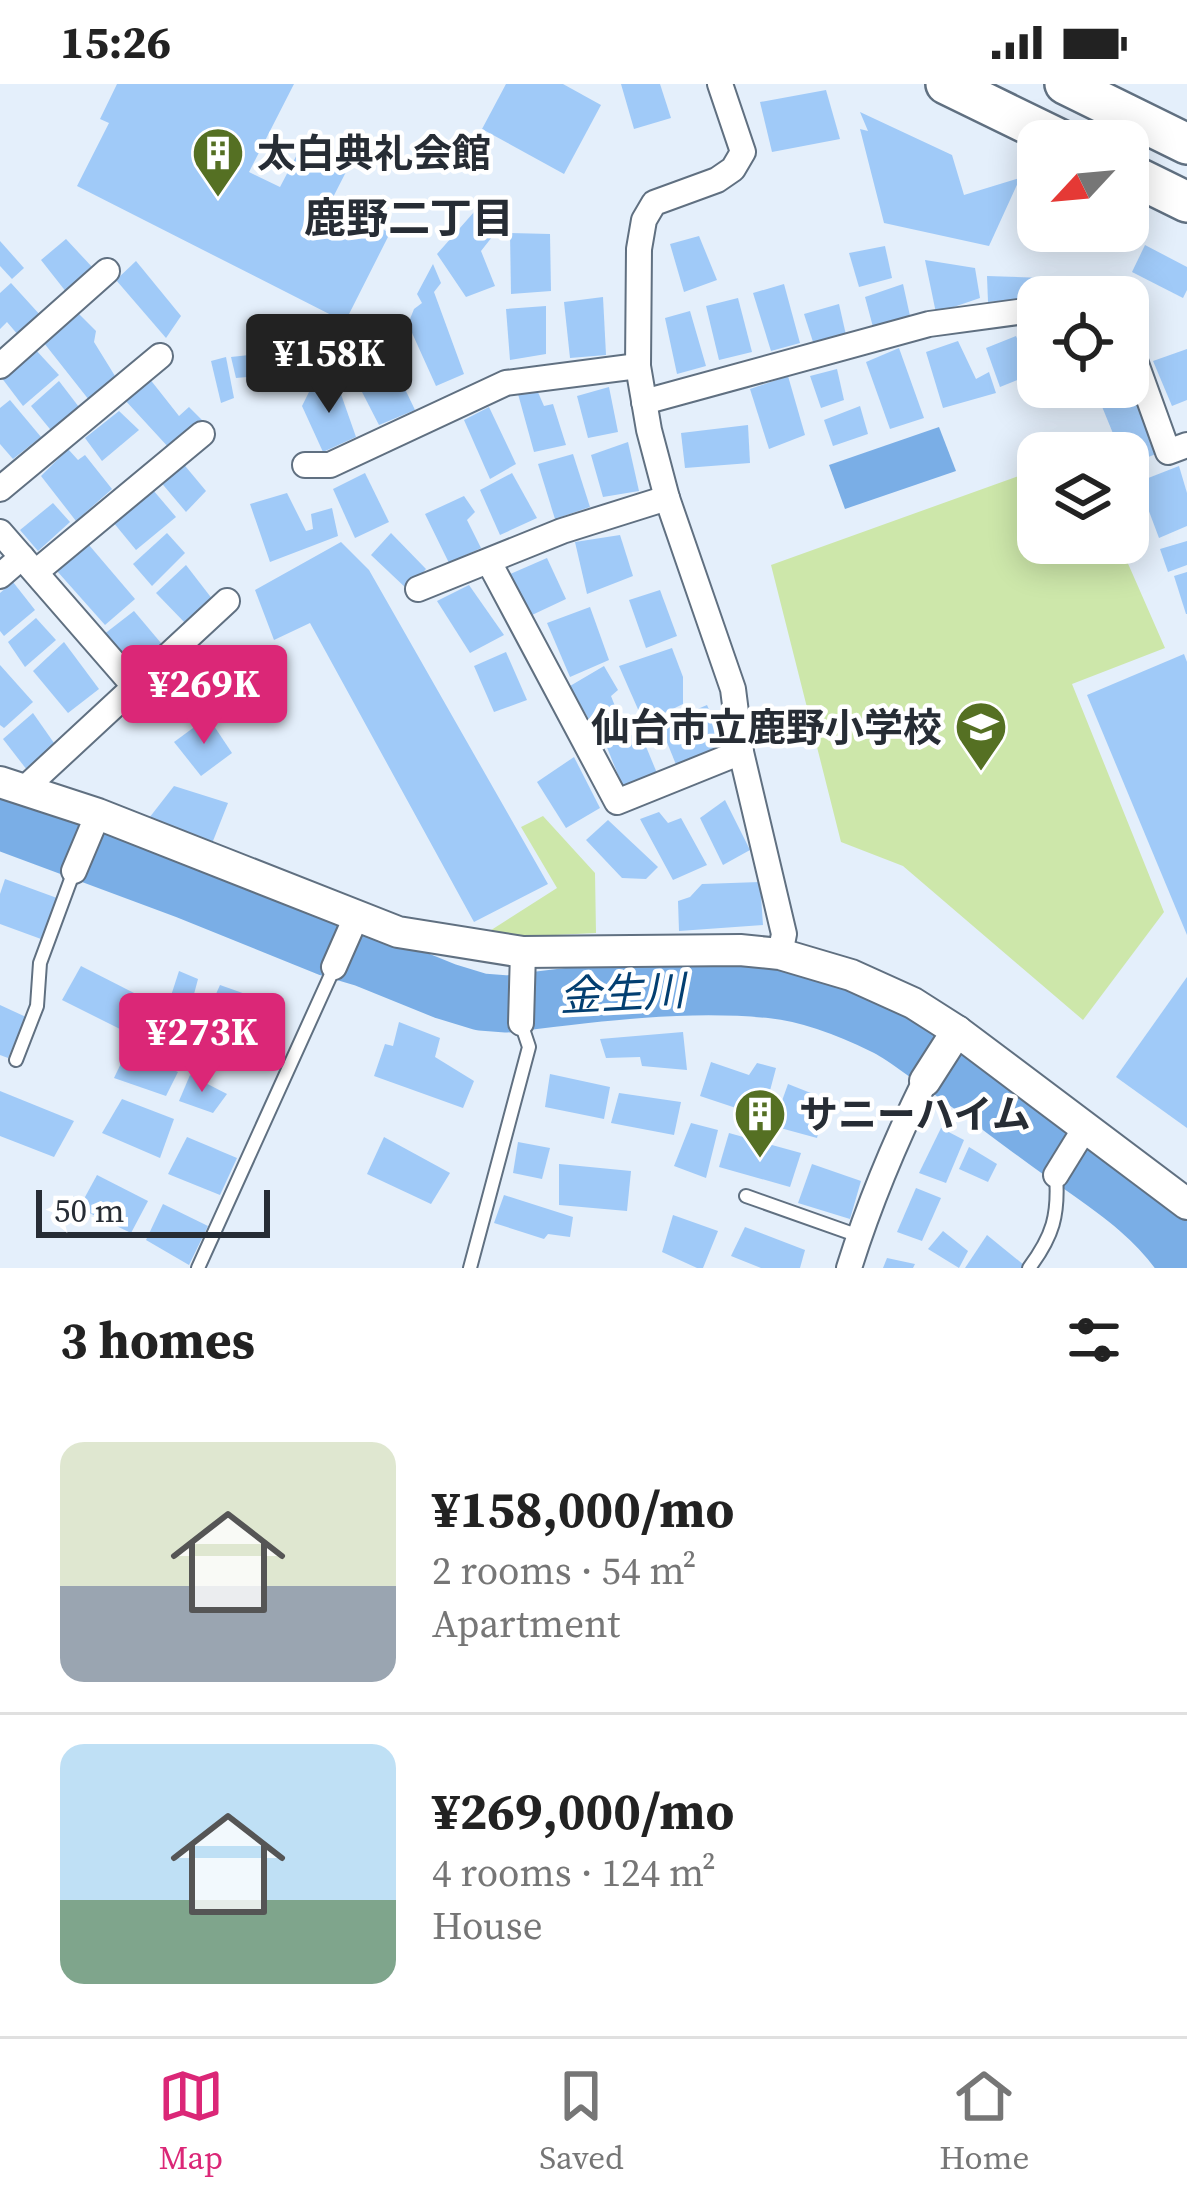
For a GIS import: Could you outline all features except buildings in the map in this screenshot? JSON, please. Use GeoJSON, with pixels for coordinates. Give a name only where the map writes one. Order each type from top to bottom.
{"type":"FeatureCollection","features":[{"type":"Feature","properties":{"kind":"highway"},"geometry":{"type":"LineString","coordinates":[[946,84],[1020,120]]}},
{"type":"Feature","properties":{"kind":"highway"},"geometry":{"type":"LineString","coordinates":[[1065,84],[1187,144]]}},
{"type":"Feature","properties":{"kind":"highway"},"geometry":{"type":"LineString","coordinates":[[1149,183],[1187,202]]}},
{"type":"Feature","properties":{"kind":"street"},"geometry":{"type":"LineString","coordinates":[[720,84],[743,152],[733,170],[654,202],[644,220],[639,249],[638,366],[668,498],[733,689],[742,752],[784,934],[780,954]]}},
{"type":"Feature","properties":{"kind":"street"},"geometry":{"type":"LineString","coordinates":[[0,367],[107,271]]}},
{"type":"Feature","properties":{"kind":"street"},"geometry":{"type":"LineString","coordinates":[[644,402],[929,324],[1017,313]]}},
{"type":"Feature","properties":{"kind":"street"},"geometry":{"type":"LineString","coordinates":[[0,489],[160,356]]}},
{"type":"Feature","properties":{"kind":"street"},"geometry":{"type":"LineString","coordinates":[[305,465],[330,465],[506,383],[638,366]]}},
{"type":"Feature","properties":{"kind":"street"},"geometry":{"type":"LineString","coordinates":[[1149,400],[1168,452],[1187,445]]}},
{"type":"Feature","properties":{"kind":"street"},"geometry":{"type":"LineString","coordinates":[[0,576],[29,564],[202,434]]}},
{"type":"Feature","properties":{"kind":"street"},"geometry":{"type":"LineString","coordinates":[[418,589],[562,531],[668,498]]}},
{"type":"Feature","properties":{"kind":"street"},"geometry":{"type":"LineString","coordinates":[[0,532],[135,687]]}},
{"type":"Feature","properties":{"kind":"street"},"geometry":{"type":"LineString","coordinates":[[489,562],[617,802],[742,752]]}},
{"type":"Feature","properties":{"kind":"street"},"geometry":{"type":"LineString","coordinates":[[226,601],[135,687],[11,786],[93,825],[351,928],[523,952],[702,949],[780,954],[851,975],[914,1003],[952,1040],[1080,1135],[1187,1204]]}},
{"type":"Feature","properties":{"kind":"street"},"geometry":{"type":"LineString","coordinates":[[74,871],[93,825]]}},
{"type":"Feature","properties":{"kind":"street"},"geometry":{"type":"LineString","coordinates":[[334,967],[351,928]]}},
{"type":"Feature","properties":{"kind":"street"},"geometry":{"type":"LineString","coordinates":[[521,1023],[523,952]]}},
{"type":"Feature","properties":{"kind":"street"},"geometry":{"type":"LineString","coordinates":[[849,1268],[898,1136],[952,1040]]}},
{"type":"Feature","properties":{"kind":"street"},"geometry":{"type":"LineString","coordinates":[[1056,1175],[1080,1135]]}},
{"type":"Feature","properties":{"kind":"lane"},"geometry":{"type":"LineString","coordinates":[[16,1060],[37,1006],[40,963],[74,871]]}},
{"type":"Feature","properties":{"kind":"lane"},"geometry":{"type":"LineString","coordinates":[[198,1268],[334,967]]}},
{"type":"Feature","properties":{"kind":"lane"},"geometry":{"type":"LineString","coordinates":[[470,1268],[529,1047],[521,1023]]}},
{"type":"Feature","properties":{"kind":"lane"},"geometry":{"type":"LineString","coordinates":[[1030,1268],[1045,1247],[1058,1207],[1056,1175]]}},
{"type":"Feature","properties":{"kind":"lane"},"geometry":{"type":"LineString","coordinates":[[746,1196],[859,1236]]}},
{"type":"Feature","properties":{"kind":"green space"},"geometry":{"type":"Polygon","coordinates":[[[1017,477],[1017,564],[1128,564],[1165,648],[1072,684],[1164,912],[1083,1020],[903,866],[841,842],[771,565],[1017,477]]]}},
{"type":"Feature","properties":{"kind":"green space"},"geometry":{"type":"Polygon","coordinates":[[[543,816],[595,873],[596,933],[485,934],[557,888],[521,827],[543,816]]]}},
{"type":"Feature","properties":{"kind":"water"},"geometry":{"type":"Polygon","coordinates":[[[939,427],[956,471],[845,509],[829,465],[939,427]]]}},
{"type":"Feature","properties":{"kind":"waterway","name":"金生川"},"geometry":{"type":"LineString","coordinates":[[0,821],[481,1002],[507,1004],[606,992],[708,987],[788,992],[845,1009],[904,1037],[1121,1195],[1157,1227],[1187,1265]]}},
{"type":"Feature","properties":{"kind":"place","name":"太白典礼会館"},"geometry":{"type":"Point","coordinates":[218,199]}},
{"type":"Feature","properties":{"kind":"place","name":"仙台市立鹿野小学校"},"geometry":{"type":"Point","coordinates":[981,773]}},
{"type":"Feature","properties":{"kind":"place","name":"サニーハイム"},"geometry":{"type":"Point","coordinates":[760,1160]}},
{"type":"Feature","properties":{"kind":"district","name":"鹿野二丁目"},"geometry":{"type":"Point","coordinates":[409,218]}}]}
